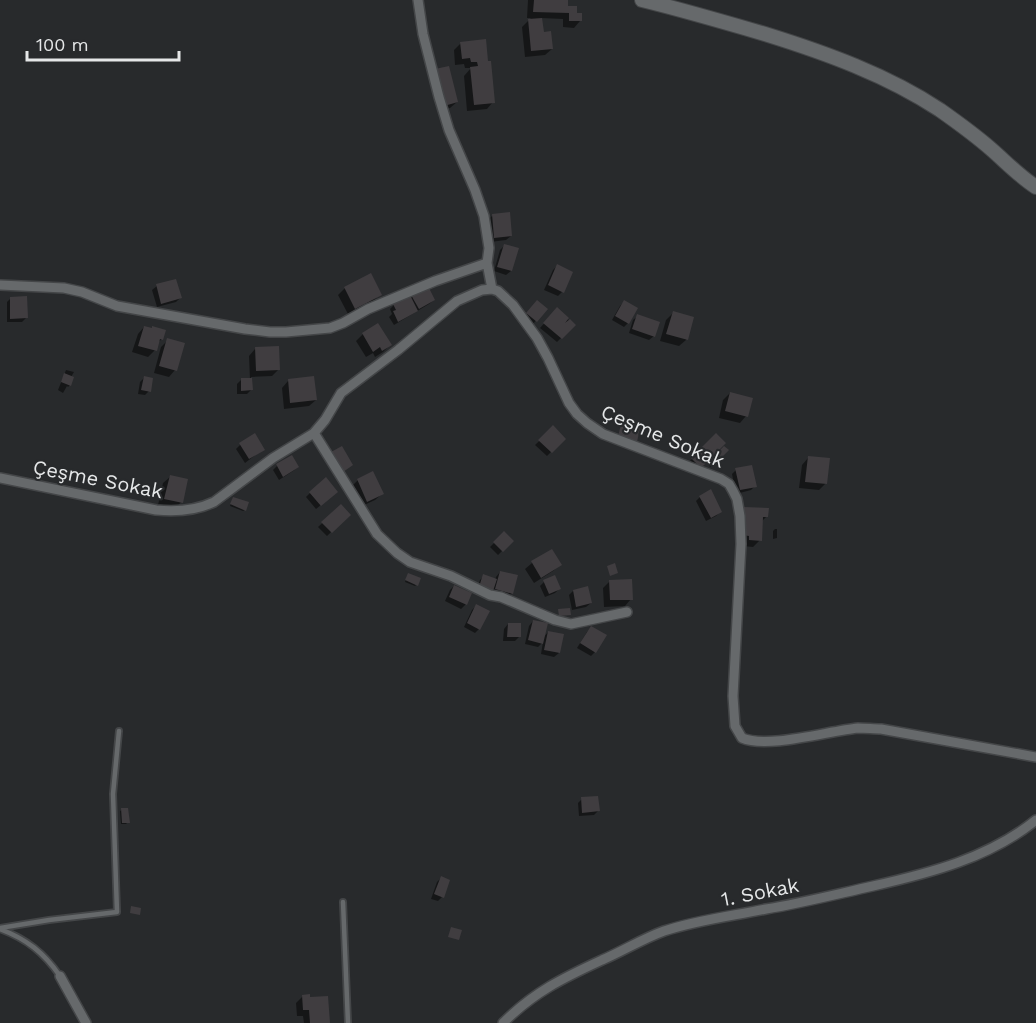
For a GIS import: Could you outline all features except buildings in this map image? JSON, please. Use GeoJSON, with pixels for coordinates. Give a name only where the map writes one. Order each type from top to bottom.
{"type":"FeatureCollection","features":[{"type":"Feature","properties":{"kind":"street"},"geometry":{"type":"LineString","coordinates":[[418,0],[425,43],[449,130],[484,216],[489,248],[487,262],[492,289]]}},
{"type":"Feature","properties":{"kind":"street"},"geometry":{"type":"LineString","coordinates":[[642,0],[689,11],[801,45],[866,69],[940,110],[1036,187]]}},
{"type":"Feature","properties":{"kind":"street"},"geometry":{"type":"LineString","coordinates":[[0,285],[64,288],[82,292],[117,306],[245,329],[286,332],[330,328],[425,285],[487,262]]}},
{"type":"Feature","properties":{"kind":"street","name":"Çeşme Sokak"},"geometry":{"type":"LineString","coordinates":[[0,478],[156,510],[194,509],[205,506],[214,502],[273,458],[315,434],[341,393],[457,302],[482,290],[492,289],[498,291],[513,305],[537,338],[549,358],[569,403],[587,423],[603,434],[721,479],[734,490],[737,499],[741,544],[733,696],[735,726],[742,738],[757,742],[858,728],[881,729],[1036,757]]}},
{"type":"Feature","properties":{"kind":"street"},"geometry":{"type":"LineString","coordinates":[[315,434],[378,534],[396,554],[410,562],[451,576],[490,595],[501,597],[555,620],[571,624],[627,612]]}},
{"type":"Feature","properties":{"kind":"street","name":"1. Sokak"},"geometry":{"type":"LineString","coordinates":[[503,1023],[529,1000],[568,975],[663,932],[700,922],[900,880],[946,867],[987,851],[1036,820]]}},
{"type":"Feature","properties":{"kind":"street"},"geometry":{"type":"LineString","coordinates":[[60,976],[86,1023]]}},
{"type":"Feature","properties":{"kind":"lane"},"geometry":{"type":"LineString","coordinates":[[0,929],[49,920],[117,912],[113,794],[118,730]]}},
{"type":"Feature","properties":{"kind":"lane"},"geometry":{"type":"LineString","coordinates":[[343,902],[348,1023]]}},
{"type":"Feature","properties":{"kind":"lane"},"geometry":{"type":"LineString","coordinates":[[0,929],[38,950],[48,959],[60,976]]}}]}
